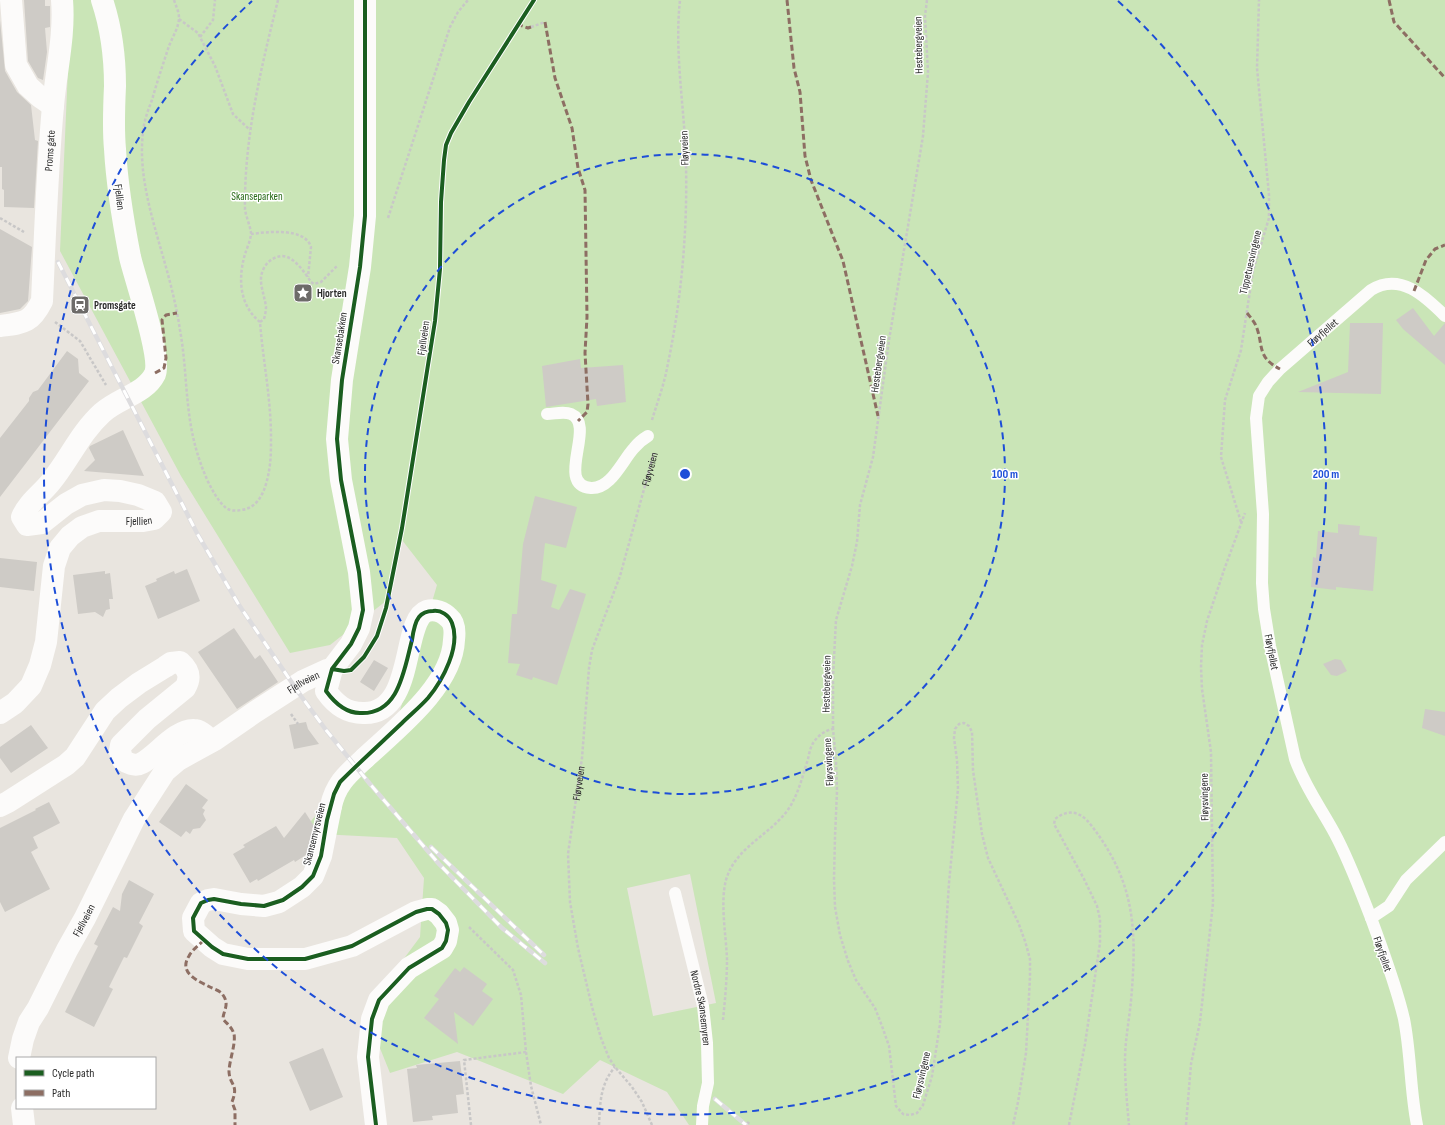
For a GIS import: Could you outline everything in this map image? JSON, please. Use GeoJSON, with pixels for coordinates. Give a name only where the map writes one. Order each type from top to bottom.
{"type":"FeatureCollection","features":[{"type":"Feature","properties":{"kind":"street"},"geometry":{"type":"LineString","coordinates":[[11,0],[6,25],[16,65],[28,86],[53,106]]}},
{"type":"Feature","properties":{"kind":"street","name":"Proms gate"},"geometry":{"type":"LineString","coordinates":[[0,326],[14,324],[32,317],[42,301],[53,106],[61,42],[63,10],[62,0]]}},
{"type":"Feature","properties":{"kind":"street","name":"Fjellien"},"geometry":{"type":"LineString","coordinates":[[0,713],[14,703],[31,686],[40,665],[46,642],[54,566],[60,548],[70,536],[82,527],[99,521],[143,521],[154,519],[161,512],[154,502],[138,495],[120,491],[104,490],[82,495],[66,504],[42,523],[27,525],[22,517],[26,508],[50,483],[82,436],[103,412],[147,385],[155,373],[156,360],[144,307],[132,268],[124,224],[115,149],[115,85],[112,47],[107,15],[102,0]]}},
{"type":"Feature","properties":{"kind":"street","name":"Skansebakken"},"geometry":{"type":"LineString","coordinates":[[332,669],[351,644],[359,628],[363,610],[359,572],[341,480],[337,438],[342,380],[360,267],[365,216],[365,0]]}},
{"type":"Feature","properties":{"kind":"street","name":"Skansemyrsveien"},"geometry":{"type":"LineString","coordinates":[[332,669],[326,691],[333,702],[355,713],[370,714],[382,708],[391,700],[398,688],[419,617],[426,612],[435,610],[444,613],[450,619],[455,630],[454,644],[448,664],[440,681],[428,698],[340,782],[334,794],[321,856],[313,876],[302,887],[279,902],[264,906],[248,905],[214,899],[208,900],[201,903],[192,918],[194,931],[212,947],[223,954],[248,959],[306,959],[352,946],[416,912],[432,909],[439,914],[446,923],[448,930],[446,942],[442,948],[409,968],[379,1000],[372,1019],[368,1057],[376,1125]]}},
{"type":"Feature","properties":{"kind":"street"},"geometry":{"type":"LineString","coordinates":[[0,806],[66,765],[75,757],[105,711],[139,683],[171,663],[180,662],[186,668],[189,676],[185,688],[147,719],[121,745],[120,752],[122,758],[130,764],[141,764],[184,731],[194,730],[202,732],[212,741]]}},
{"type":"Feature","properties":{"kind":"street","name":"Fjellveien"},"geometry":{"type":"LineString","coordinates":[[19,1057],[29,1022],[85,918],[141,807],[165,771],[178,760],[212,741],[303,681],[332,669]]}},
{"type":"Feature","properties":{"kind":"street"},"geometry":{"type":"LineString","coordinates":[[22,1109],[24,1125]]}},
{"type":"Feature","properties":{"kind":"lane","name":"Fløyfjellet"},"geometry":{"type":"LineString","coordinates":[[1417,1125],[1413,1103],[1404,1020],[1397,994],[1371,918],[1335,834],[1302,777],[1295,759],[1264,609],[1262,583],[1263,514],[1256,418],[1259,396],[1280,368],[1359,300],[1380,285],[1390,283],[1402,285],[1414,290],[1430,301],[1445,316]]}},
{"type":"Feature","properties":{"kind":"lane","name":"Fløyveien"},"geometry":{"type":"LineString","coordinates":[[547,414],[567,413],[575,416],[578,421],[580,434],[574,466],[579,482],[584,487],[599,488],[606,483],[641,440],[648,436]]}},
{"type":"Feature","properties":{"kind":"lane"},"geometry":{"type":"LineString","coordinates":[[1371,918],[1390,906],[1406,880],[1445,842]]}},
{"type":"Feature","properties":{"kind":"lane","name":"Nordre Skansemyren"},"geometry":{"type":"LineString","coordinates":[[675,893],[703,1006],[707,1043],[708,1083],[703,1106],[702,1125]]}},
{"type":"Feature","properties":{"kind":"path"},"geometry":{"type":"LineString","coordinates":[[174,0],[179,19],[143,129],[141,161],[142,173],[180,330],[186,373],[189,413],[195,444],[209,483],[217,496],[227,508],[239,511],[249,509],[257,503],[263,494],[269,471],[271,431],[270,396],[260,322],[248,309],[241,290],[240,280],[251,234],[246,218],[245,197],[248,140],[267,43],[278,0]]}},
{"type":"Feature","properties":{"kind":"path"},"geometry":{"type":"LineString","coordinates":[[200,37],[213,20],[215,0]]}},
{"type":"Feature","properties":{"kind":"path"},"geometry":{"type":"LineString","coordinates":[[387,222],[450,27],[458,12],[468,0]]}},
{"type":"Feature","properties":{"kind":"path"},"geometry":{"type":"LineString","coordinates":[[179,19],[200,37],[215,66],[233,114],[250,130]]}},
{"type":"Feature","properties":{"kind":"path"},"geometry":{"type":"LineString","coordinates":[[531,27],[544,22]]}},
{"type":"Feature","properties":{"kind":"path"},"geometry":{"type":"LineString","coordinates":[[0,218],[30,236]]}},
{"type":"Feature","properties":{"kind":"path"},"geometry":{"type":"LineString","coordinates":[[251,234],[280,232],[302,236],[310,243],[311,247],[308,278]]}},
{"type":"Feature","properties":{"kind":"path"},"geometry":{"type":"LineString","coordinates":[[260,322],[264,319],[266,307],[261,282],[262,274],[266,264],[272,258],[285,256],[292,259],[314,284],[321,282],[345,258],[360,267]]}},
{"type":"Feature","properties":{"kind":"path"},"geometry":{"type":"LineString","coordinates":[[72,300],[80,305]]}},
{"type":"Feature","properties":{"kind":"path"},"geometry":{"type":"LineString","coordinates":[[57,317],[54,322],[80,340],[107,387]]}},
{"type":"Feature","properties":{"kind":"path"},"geometry":{"type":"LineString","coordinates":[[1069,1125],[1085,1044],[1100,943],[1100,919],[1097,906],[1054,824],[1055,819],[1062,814],[1077,813],[1086,818],[1099,835],[1115,862],[1125,886],[1134,929],[1133,964],[1125,1061],[1129,1125]]}},
{"type":"Feature","properties":{"kind":"path"},"geometry":{"type":"LineString","coordinates":[[464,924],[472,929],[513,970],[521,995],[526,1052],[531,1086],[541,1125]]}},
{"type":"Feature","properties":{"kind":"path"},"geometry":{"type":"LineString","coordinates":[[471,1125],[464,1060],[526,1052]]}},
{"type":"Feature","properties":{"kind":"path"},"geometry":{"type":"LineString","coordinates":[[599,1125],[600,1106],[605,1080],[615,1067]]}},
{"type":"Feature","properties":{"kind":"path"},"geometry":{"type":"LineString","coordinates":[[747,1122],[751,1125]]}},
{"type":"Feature","properties":{"kind":"green space","name":"Skanseparken"},"geometry":{"type":"Polygon","coordinates":[[[71,0],[1445,0],[1445,1125],[689,1125],[667,1092],[600,1060],[563,1094],[457,1052],[390,1073],[365,1011],[420,937],[424,878],[397,838],[301,833],[398,717],[437,585],[402,540],[391,597],[330,645],[290,653],[181,476],[60,251],[71,0]],[[690,874],[627,888],[653,1016],[716,1003],[690,874]]]}},
{"type":"Feature","properties":{"kind":"building"},"geometry":{"type":"Polygon","coordinates":[[[24,0],[45,0],[45,6],[50,6],[50,27],[45,28],[47,52],[43,80],[38,78],[28,61],[24,0]]]}},
{"type":"Feature","properties":{"kind":"building"},"geometry":{"type":"Polygon","coordinates":[[[0,20],[5,71],[17,92],[31,105],[35,140],[38,141],[34,208],[4,207],[2,167],[0,167],[0,20]]]}},
{"type":"Feature","properties":{"kind":"building"},"geometry":{"type":"Polygon","coordinates":[[[0,229],[32,247],[28,301],[20,309],[0,313],[0,229]]]}},
{"type":"Feature","properties":{"kind":"building"},"geometry":{"type":"Polygon","coordinates":[[[1413,308],[1434,336],[1445,323],[1445,365],[1403,329],[1396,320],[1413,308]]]}},
{"type":"Feature","properties":{"kind":"building"},"geometry":{"type":"Polygon","coordinates":[[[1350,323],[1383,323],[1381,394],[1298,392],[1348,372],[1350,323]]]}},
{"type":"Feature","properties":{"kind":"building"},"geometry":{"type":"Polygon","coordinates":[[[67,351],[78,359],[79,373],[89,381],[0,497],[0,438],[29,401],[29,398],[33,392],[38,390],[67,351]]]}},
{"type":"Feature","properties":{"kind":"building"},"geometry":{"type":"Polygon","coordinates":[[[580,359],[581,368],[623,365],[626,402],[597,406],[596,399],[546,407],[542,366],[580,359]]]}},
{"type":"Feature","properties":{"kind":"building"},"geometry":{"type":"Polygon","coordinates":[[[123,430],[144,476],[84,471],[95,460],[89,448],[90,446],[123,430]]]}},
{"type":"Feature","properties":{"kind":"building"},"geometry":{"type":"Polygon","coordinates":[[[535,496],[577,507],[566,548],[545,543],[541,580],[557,585],[551,607],[559,610],[570,589],[586,594],[557,685],[533,677],[532,680],[516,675],[520,664],[508,663],[512,614],[517,614],[523,544],[535,496]]]}},
{"type":"Feature","properties":{"kind":"building"},"geometry":{"type":"Polygon","coordinates":[[[1338,524],[1360,526],[1359,535],[1377,537],[1373,591],[1336,587],[1336,590],[1311,587],[1313,557],[1316,558],[1318,531],[1338,533],[1338,524]]]}},
{"type":"Feature","properties":{"kind":"building"},"geometry":{"type":"Polygon","coordinates":[[[0,558],[37,562],[34,591],[0,587],[0,558]]]}},
{"type":"Feature","properties":{"kind":"building"},"geometry":{"type":"Polygon","coordinates":[[[187,569],[200,601],[158,619],[145,586],[174,571],[175,574],[187,569]]]}},
{"type":"Feature","properties":{"kind":"building"},"geometry":{"type":"Polygon","coordinates":[[[105,571],[105,574],[110,573],[113,599],[109,599],[110,609],[106,610],[103,617],[95,612],[78,614],[73,575],[105,571]]]}},
{"type":"Feature","properties":{"kind":"building"},"geometry":{"type":"Polygon","coordinates":[[[234,628],[255,659],[260,655],[278,682],[237,709],[198,652],[234,628]]]}},
{"type":"Feature","properties":{"kind":"building"},"geometry":{"type":"Polygon","coordinates":[[[1335,659],[1341,660],[1347,671],[1337,676],[1331,675],[1323,664],[1335,659]]]}},
{"type":"Feature","properties":{"kind":"building"},"geometry":{"type":"Polygon","coordinates":[[[374,660],[388,668],[374,691],[360,682],[374,660]]]}},
{"type":"Feature","properties":{"kind":"building"},"geometry":{"type":"Polygon","coordinates":[[[1425,709],[1445,712],[1445,736],[1422,728],[1425,709]]]}},
{"type":"Feature","properties":{"kind":"building"},"geometry":{"type":"Polygon","coordinates":[[[306,722],[308,729],[319,744],[294,749],[289,725],[306,722]]]}},
{"type":"Feature","properties":{"kind":"building"},"geometry":{"type":"Polygon","coordinates":[[[31,725],[48,748],[11,773],[0,758],[0,747],[31,725]]]}},
{"type":"Feature","properties":{"kind":"building"},"geometry":{"type":"Polygon","coordinates":[[[186,784],[208,800],[202,808],[205,810],[203,814],[206,820],[200,828],[193,829],[190,834],[186,831],[181,837],[159,822],[186,784]]]}},
{"type":"Feature","properties":{"kind":"building"},"geometry":{"type":"Polygon","coordinates":[[[49,802],[60,823],[33,837],[38,848],[31,852],[50,889],[5,912],[0,902],[0,828],[49,802]]]}},
{"type":"Feature","properties":{"kind":"building"},"geometry":{"type":"Polygon","coordinates":[[[305,812],[314,826],[309,853],[258,881],[257,879],[250,883],[233,854],[245,847],[243,845],[276,826],[284,838],[305,812]]]}},
{"type":"Feature","properties":{"kind":"building"},"geometry":{"type":"Polygon","coordinates":[[[129,880],[154,894],[139,923],[143,926],[127,958],[124,957],[109,987],[113,989],[94,1027],[65,1012],[98,946],[94,944],[113,907],[120,911],[122,894],[129,880]]]}},
{"type":"Feature","properties":{"kind":"building"},"geometry":{"type":"Polygon","coordinates":[[[464,967],[487,984],[482,991],[493,999],[473,1026],[454,1012],[458,1044],[424,1018],[439,999],[434,996],[455,968],[460,972],[464,967]]]}},
{"type":"Feature","properties":{"kind":"building"},"geometry":{"type":"Polygon","coordinates":[[[323,1048],[343,1097],[310,1111],[289,1062],[323,1048]]]}},
{"type":"Feature","properties":{"kind":"building"},"geometry":{"type":"Polygon","coordinates":[[[460,1061],[464,1094],[456,1095],[458,1113],[432,1116],[433,1120],[413,1122],[407,1069],[417,1068],[416,1065],[460,1061]]]}},
{"type":"Feature","properties":{"kind":"railway"},"geometry":{"type":"LineString","coordinates":[[58,262],[198,535],[239,605],[301,696],[326,730],[370,784],[439,864],[502,928],[545,963]]}},
{"type":"Feature","properties":{"kind":"railway"},"geometry":{"type":"LineString","coordinates":[[431,847],[544,955]]}},
{"type":"Feature","properties":{"kind":"railway"},"geometry":{"type":"LineString","coordinates":[[715,1099],[746,1125]]}},
{"type":"Feature","properties":{"kind":"marked path"},"geometry":{"type":"LineString","coordinates":[[787,0],[794,68],[800,92],[805,156],[811,180],[843,261],[878,416]]}},
{"type":"Feature","properties":{"kind":"marked path"},"geometry":{"type":"LineString","coordinates":[[1389,0],[1394,22],[1445,78]]}},
{"type":"Feature","properties":{"kind":"marked path"},"geometry":{"type":"LineString","coordinates":[[545,22],[555,78],[572,128],[578,168],[585,190],[587,317],[585,353],[588,404],[587,412],[578,421]]}},
{"type":"Feature","properties":{"kind":"marked path"},"geometry":{"type":"LineString","coordinates":[[517,24],[528,28],[531,27]]}},
{"type":"Feature","properties":{"kind":"marked path"},"geometry":{"type":"LineString","coordinates":[[1414,291],[1426,260],[1435,249],[1445,245]]}},
{"type":"Feature","properties":{"kind":"marked path"},"geometry":{"type":"LineString","coordinates":[[155,373],[164,368],[166,358],[162,320],[166,315],[177,313]]}},
{"type":"Feature","properties":{"kind":"marked path"},"geometry":{"type":"LineString","coordinates":[[1247,313],[1256,326],[1264,355],[1267,360],[1280,369]]}},
{"type":"Feature","properties":{"kind":"marked path"},"geometry":{"type":"LineString","coordinates":[[204,940],[190,954],[186,962],[186,967],[188,972],[195,979],[219,991],[226,1002],[223,1019],[232,1029],[234,1034],[229,1072],[235,1092],[232,1102],[235,1110],[235,1125]]}},
{"type":"Feature","properties":{"kind":"cycle path"},"geometry":{"type":"LineString","coordinates":[[365,0],[365,216],[360,267],[342,380],[337,439],[341,480],[359,572],[363,610],[359,628],[351,644],[332,669],[326,691],[340,706],[355,713],[373,712],[383,707],[391,699],[398,688],[406,664],[415,625],[419,617],[426,612],[439,611],[447,615],[452,623],[454,642],[445,672],[434,691],[340,782],[334,794],[327,820],[321,856],[313,876],[302,887],[283,900],[264,906],[241,904],[214,899],[208,900],[201,903],[193,918],[194,931],[212,947],[223,954],[248,959],[305,959],[352,946],[416,912],[432,909],[439,914],[446,923],[448,930],[446,941],[442,948],[409,968],[379,1000],[372,1019],[368,1057],[376,1125]]}},
{"type":"Feature","properties":{"kind":"cycle path"},"geometry":{"type":"LineString","coordinates":[[332,669],[344,671],[351,670],[364,657],[377,636],[386,608],[402,528],[435,321],[440,269],[441,202],[446,145],[451,133],[469,102],[534,0]]}},
{"type":"Feature","properties":{"kind":"place","name":"Hjorten"},"geometry":{"type":"Point","coordinates":[303,293]}},
{"type":"Feature","properties":{"kind":"place","name":"Promsgate"},"geometry":{"type":"Point","coordinates":[80,305]}}]}
